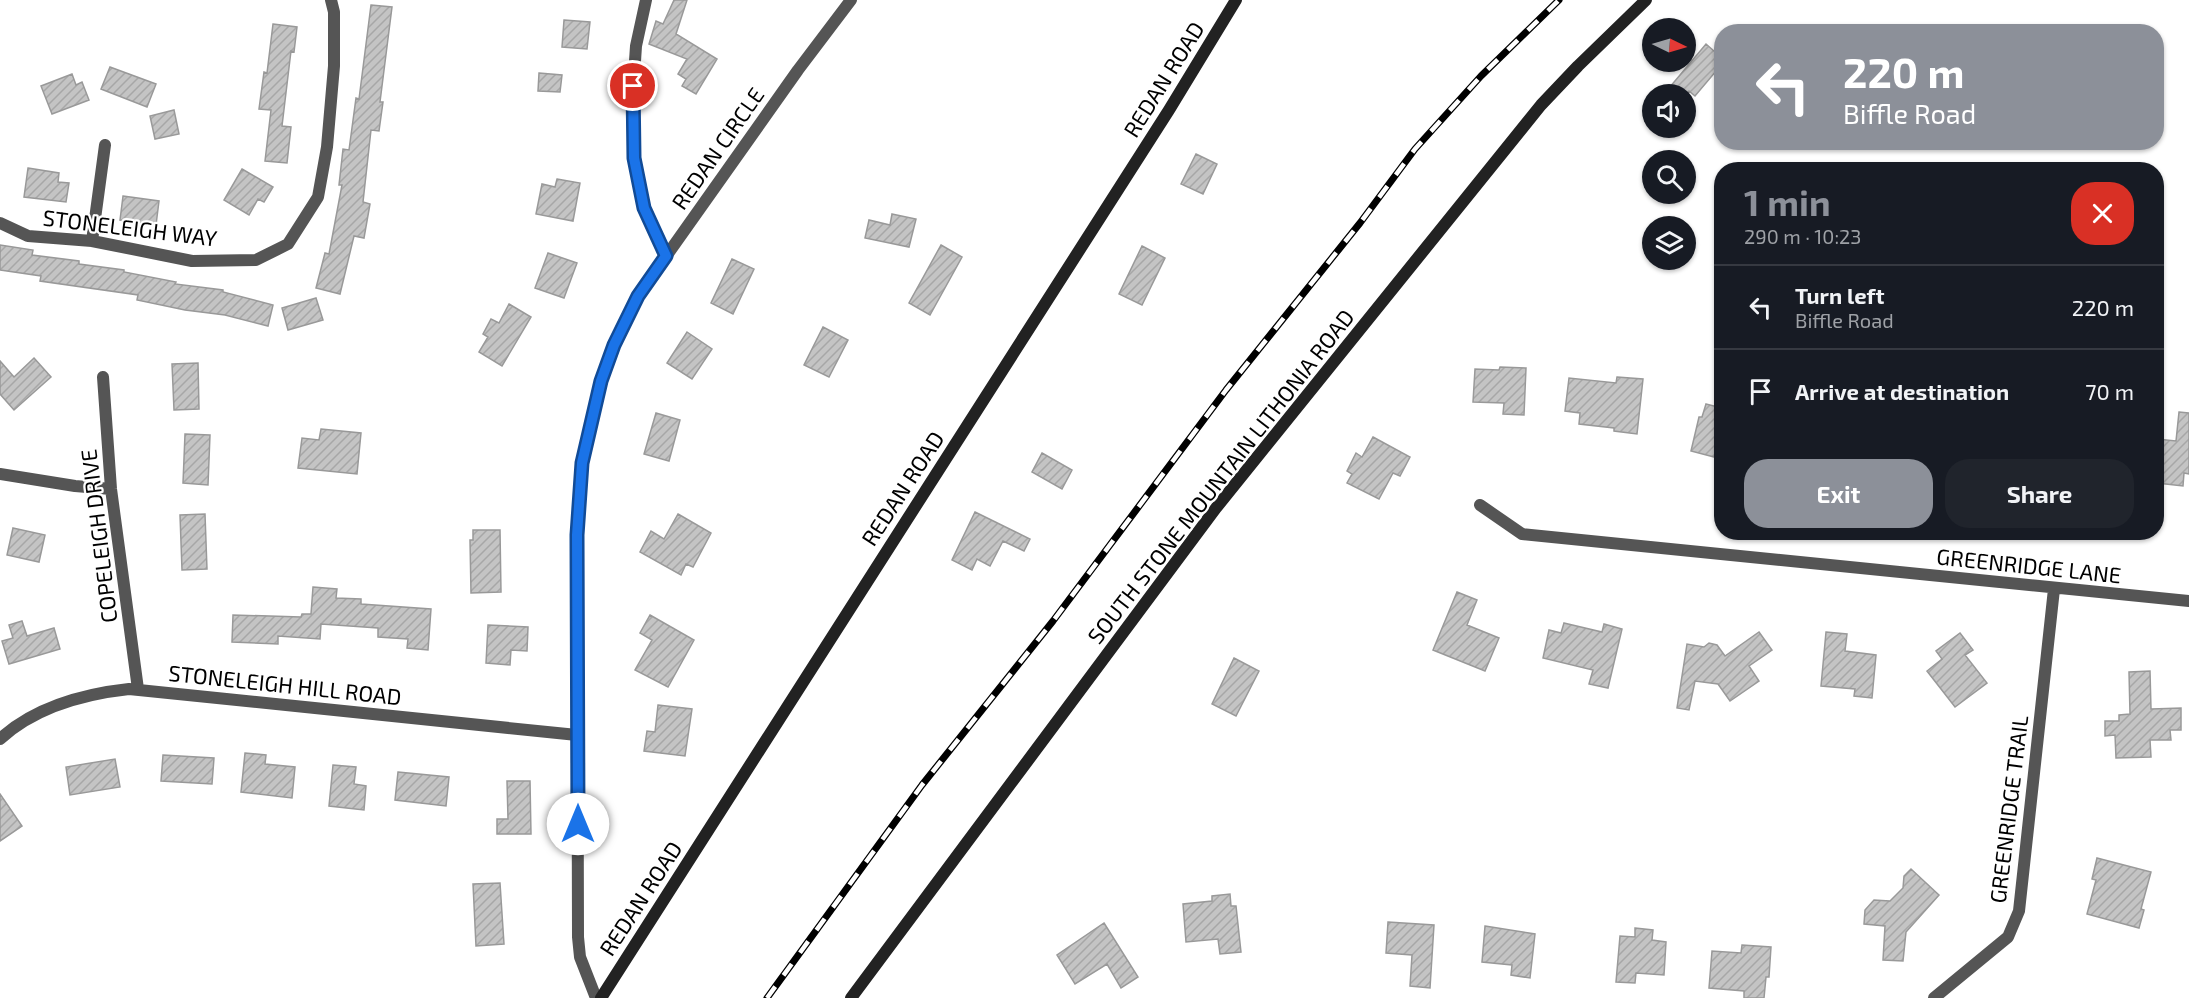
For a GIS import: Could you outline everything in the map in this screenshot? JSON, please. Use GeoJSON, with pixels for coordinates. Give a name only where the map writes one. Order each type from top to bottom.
{"type":"FeatureCollection","features":[{"type":"Feature","properties":{"kind":"main road","name":"REDAN ROAD"},"geometry":{"type":"LineString","coordinates":[[598,998],[1169,110],[1236,0]]}},
{"type":"Feature","properties":{"kind":"main road","name":"SOUTH STONE MOUNTAIN LITHONIA ROAD"},"geometry":{"type":"LineString","coordinates":[[851,998],[1216,508],[1541,105],[1646,0]]}},
{"type":"Feature","properties":{"kind":"street","name":"STONELEIGH WAY"},"geometry":{"type":"LineString","coordinates":[[0,223],[28,236],[92,241],[192,261],[256,260],[288,244],[318,197],[327,147],[334,66],[334,12],[331,0]]}},
{"type":"Feature","properties":{"kind":"street"},"geometry":{"type":"LineString","coordinates":[[646,0],[636,46],[632,106],[634,158],[644,208],[666,256]]}},
{"type":"Feature","properties":{"kind":"street","name":"REDAN CIRCLE"},"geometry":{"type":"LineString","coordinates":[[598,998],[580,957],[578,937],[577,535],[582,463],[601,381],[614,345],[638,296],[851,0]]}},
{"type":"Feature","properties":{"kind":"street"},"geometry":{"type":"LineString","coordinates":[[92,241],[105,145]]}},
{"type":"Feature","properties":{"kind":"street","name":"COPELEIGH DRIVE"},"geometry":{"type":"LineString","coordinates":[[103,377],[111,489],[138,689]]}},
{"type":"Feature","properties":{"kind":"street"},"geometry":{"type":"LineString","coordinates":[[0,474],[75,486],[111,489]]}},
{"type":"Feature","properties":{"kind":"street","name":"GREENRIDGE LANE"},"geometry":{"type":"LineString","coordinates":[[1480,505],[1522,534],[2189,601]]}},
{"type":"Feature","properties":{"kind":"street","name":"GREENRIDGE TRAIL"},"geometry":{"type":"LineString","coordinates":[[1934,998],[2008,937],[2019,911],[2055,589]]}},
{"type":"Feature","properties":{"kind":"street","name":"STONELEIGH HILL ROAD"},"geometry":{"type":"LineString","coordinates":[[0,739],[28,718],[60,704],[102,692],[138,689],[577,735]]}},
{"type":"Feature","properties":{"kind":"building"},"geometry":{"type":"Polygon","coordinates":[[[674,0],[687,0],[676,34],[717,59],[696,94],[682,86],[686,79],[678,74],[687,59],[649,44],[656,21],[663,24],[674,0]]]}},
{"type":"Feature","properties":{"kind":"building"},"geometry":{"type":"Polygon","coordinates":[[[371,5],[392,7],[380,102],[383,102],[379,131],[371,130],[363,202],[370,204],[364,238],[354,236],[340,294],[316,288],[325,253],[329,254],[342,185],[339,185],[343,149],[349,150],[356,98],[359,99],[371,5]]]}},
{"type":"Feature","properties":{"kind":"building"},"geometry":{"type":"Polygon","coordinates":[[[564,20],[590,22],[587,49],[562,47],[564,20]]]}},
{"type":"Feature","properties":{"kind":"building"},"geometry":{"type":"Polygon","coordinates":[[[273,24],[297,27],[294,52],[291,51],[282,126],[291,127],[287,163],[265,161],[271,110],[259,109],[264,72],[267,73],[273,24]]]}},
{"type":"Feature","properties":{"kind":"building"},"geometry":{"type":"Polygon","coordinates":[[[1706,44],[1714,51],[1714,73],[1696,95],[1696,84],[1672,84],[1682,72],[1696,72],[1696,56],[1706,44]]]}},
{"type":"Feature","properties":{"kind":"building"},"geometry":{"type":"Polygon","coordinates":[[[110,67],[156,84],[147,107],[101,89],[110,67]]]}},
{"type":"Feature","properties":{"kind":"building"},"geometry":{"type":"Polygon","coordinates":[[[539,73],[562,75],[560,92],[538,91],[539,73]]]}},
{"type":"Feature","properties":{"kind":"building"},"geometry":{"type":"Polygon","coordinates":[[[72,74],[76,85],[82,82],[89,100],[52,114],[41,86],[72,74]]]}},
{"type":"Feature","properties":{"kind":"building"},"geometry":{"type":"Polygon","coordinates":[[[174,110],[179,134],[155,139],[150,116],[174,110]]]}},
{"type":"Feature","properties":{"kind":"building"},"geometry":{"type":"Polygon","coordinates":[[[1196,154],[1217,164],[1203,194],[1181,184],[1196,154]]]}},
{"type":"Feature","properties":{"kind":"building"},"geometry":{"type":"Polygon","coordinates":[[[28,168],[59,173],[58,182],[69,183],[66,202],[24,197],[28,168]]]}},
{"type":"Feature","properties":{"kind":"building"},"geometry":{"type":"Polygon","coordinates":[[[242,169],[273,187],[264,202],[258,199],[249,215],[224,200],[242,169]]]}},
{"type":"Feature","properties":{"kind":"building"},"geometry":{"type":"Polygon","coordinates":[[[557,179],[580,183],[573,221],[536,214],[542,184],[555,187],[557,179]]]}},
{"type":"Feature","properties":{"kind":"building"},"geometry":{"type":"Polygon","coordinates":[[[123,196],[159,201],[156,225],[120,220],[123,196]]]}},
{"type":"Feature","properties":{"kind":"building"},"geometry":{"type":"Polygon","coordinates":[[[892,214],[916,219],[909,247],[865,238],[869,220],[890,225],[892,214]]]}},
{"type":"Feature","properties":{"kind":"building"},"geometry":{"type":"Polygon","coordinates":[[[0,245],[33,250],[32,255],[124,270],[124,272],[176,282],[175,284],[223,290],[223,292],[273,305],[268,326],[225,315],[137,300],[138,295],[40,281],[41,276],[0,270],[0,245]]]}},
{"type":"Feature","properties":{"kind":"building"},"geometry":{"type":"Polygon","coordinates":[[[941,245],[962,257],[930,315],[909,303],[941,245]]]}},
{"type":"Feature","properties":{"kind":"building"},"geometry":{"type":"Polygon","coordinates":[[[1142,246],[1165,258],[1142,305],[1119,294],[1142,246]]]}},
{"type":"Feature","properties":{"kind":"building"},"geometry":{"type":"Polygon","coordinates":[[[548,253],[577,263],[564,298],[535,288],[548,253]]]}},
{"type":"Feature","properties":{"kind":"building"},"geometry":{"type":"Polygon","coordinates":[[[732,259],[754,269],[733,314],[711,303],[732,259]]]}},
{"type":"Feature","properties":{"kind":"building"},"geometry":{"type":"Polygon","coordinates":[[[316,298],[323,320],[288,330],[282,308],[316,298]]]}},
{"type":"Feature","properties":{"kind":"building"},"geometry":{"type":"Polygon","coordinates":[[[509,304],[531,317],[502,366],[479,352],[488,337],[483,334],[491,319],[499,323],[509,304]]]}},
{"type":"Feature","properties":{"kind":"building"},"geometry":{"type":"Polygon","coordinates":[[[823,327],[848,340],[829,377],[804,365],[823,327]]]}},
{"type":"Feature","properties":{"kind":"building"},"geometry":{"type":"Polygon","coordinates":[[[687,332],[712,349],[692,379],[667,363],[687,332]]]}},
{"type":"Feature","properties":{"kind":"building"},"geometry":{"type":"Polygon","coordinates":[[[34,358],[51,377],[14,410],[0,394],[0,361],[14,377],[34,358]]]}},
{"type":"Feature","properties":{"kind":"building"},"geometry":{"type":"Polygon","coordinates":[[[198,363],[199,409],[174,410],[172,364],[198,363]]]}},
{"type":"Feature","properties":{"kind":"building"},"geometry":{"type":"Polygon","coordinates":[[[1500,367],[1526,368],[1524,415],[1503,414],[1504,403],[1473,402],[1475,369],[1499,370],[1500,367]]]}},
{"type":"Feature","properties":{"kind":"building"},"geometry":{"type":"Polygon","coordinates":[[[1617,377],[1643,379],[1637,434],[1614,431],[1614,428],[1579,424],[1580,413],[1565,411],[1569,378],[1616,383],[1617,377]]]}},
{"type":"Feature","properties":{"kind":"building"},"geometry":{"type":"Polygon","coordinates":[[[1706,404],[1714,406],[1714,457],[1691,451],[1699,417],[1702,417],[1706,404]]]}},
{"type":"Feature","properties":{"kind":"building"},"geometry":{"type":"Polygon","coordinates":[[[2179,412],[2189,413],[2189,474],[2184,473],[2183,486],[2164,484],[2164,440],[2176,441],[2179,412]]]}},
{"type":"Feature","properties":{"kind":"building"},"geometry":{"type":"Polygon","coordinates":[[[656,413],[680,420],[669,461],[644,454],[656,413]]]}},
{"type":"Feature","properties":{"kind":"building"},"geometry":{"type":"Polygon","coordinates":[[[321,429],[361,433],[357,474],[298,468],[302,438],[319,440],[321,429]]]}},
{"type":"Feature","properties":{"kind":"building"},"geometry":{"type":"Polygon","coordinates":[[[185,434],[210,435],[208,485],[183,483],[185,434]]]}},
{"type":"Feature","properties":{"kind":"building"},"geometry":{"type":"Polygon","coordinates":[[[1373,437],[1410,457],[1400,476],[1393,473],[1379,499],[1347,483],[1352,474],[1347,471],[1356,453],[1362,457],[1373,437]]]}},
{"type":"Feature","properties":{"kind":"building"},"geometry":{"type":"Polygon","coordinates":[[[1042,453],[1072,470],[1062,489],[1032,472],[1042,453]]]}},
{"type":"Feature","properties":{"kind":"building"},"geometry":{"type":"Polygon","coordinates":[[[975,512],[1030,539],[1024,551],[1003,541],[990,566],[977,559],[972,570],[952,560],[975,512]]]}},
{"type":"Feature","properties":{"kind":"building"},"geometry":{"type":"Polygon","coordinates":[[[205,514],[207,569],[182,570],[180,515],[205,514]]]}},
{"type":"Feature","properties":{"kind":"building"},"geometry":{"type":"Polygon","coordinates":[[[678,514],[711,533],[693,567],[686,564],[681,575],[640,552],[651,531],[664,539],[678,514]]]}},
{"type":"Feature","properties":{"kind":"building"},"geometry":{"type":"Polygon","coordinates":[[[13,528],[45,535],[39,562],[7,555],[13,528]]]}},
{"type":"Feature","properties":{"kind":"building"},"geometry":{"type":"Polygon","coordinates":[[[473,530],[500,530],[501,592],[471,593],[470,540],[473,540],[473,530]]]}},
{"type":"Feature","properties":{"kind":"building"},"geometry":{"type":"Polygon","coordinates":[[[313,587],[337,589],[336,598],[361,599],[361,604],[431,609],[428,650],[407,648],[408,639],[378,637],[378,628],[321,624],[320,639],[278,636],[278,644],[232,642],[233,615],[301,617],[302,614],[311,614],[313,587]]]}},
{"type":"Feature","properties":{"kind":"building"},"geometry":{"type":"Polygon","coordinates":[[[1457,592],[1477,600],[1467,625],[1499,638],[1485,671],[1433,650],[1457,592]]]}},
{"type":"Feature","properties":{"kind":"building"},"geometry":{"type":"Polygon","coordinates":[[[650,615],[694,640],[668,687],[635,670],[652,640],[640,633],[650,615]]]}},
{"type":"Feature","properties":{"kind":"building"},"geometry":{"type":"Polygon","coordinates":[[[22,621],[27,636],[54,628],[60,649],[9,664],[2,641],[13,638],[9,625],[22,621]]]}},
{"type":"Feature","properties":{"kind":"building"},"geometry":{"type":"Polygon","coordinates":[[[1564,623],[1602,632],[1604,624],[1622,629],[1608,688],[1589,684],[1593,670],[1543,658],[1549,630],[1561,633],[1564,623]]]}},
{"type":"Feature","properties":{"kind":"building"},"geometry":{"type":"Polygon","coordinates":[[[488,625],[528,627],[527,651],[511,650],[510,665],[486,663],[488,625]]]}},
{"type":"Feature","properties":{"kind":"building"},"geometry":{"type":"Polygon","coordinates":[[[1759,632],[1772,650],[1749,666],[1759,681],[1730,701],[1718,684],[1695,681],[1689,710],[1677,708],[1687,644],[1704,647],[1709,643],[1717,645],[1725,656],[1759,632]]]}},
{"type":"Feature","properties":{"kind":"building"},"geometry":{"type":"Polygon","coordinates":[[[1826,632],[1847,634],[1845,651],[1876,655],[1872,698],[1854,696],[1855,689],[1821,686],[1826,632]]]}},
{"type":"Feature","properties":{"kind":"building"},"geometry":{"type":"Polygon","coordinates":[[[1960,633],[1973,650],[1965,655],[1987,683],[1955,707],[1927,671],[1942,659],[1936,651],[1960,633]]]}},
{"type":"Feature","properties":{"kind":"building"},"geometry":{"type":"Polygon","coordinates":[[[1234,658],[1259,671],[1236,716],[1212,704],[1234,658]]]}},
{"type":"Feature","properties":{"kind":"building"},"geometry":{"type":"Polygon","coordinates":[[[2150,671],[2151,709],[2181,708],[2181,730],[2170,730],[2171,740],[2150,740],[2151,757],[2116,758],[2115,735],[2105,736],[2105,721],[2119,721],[2119,715],[2130,714],[2129,672],[2150,671]]]}},
{"type":"Feature","properties":{"kind":"building"},"geometry":{"type":"Polygon","coordinates":[[[658,705],[692,709],[685,756],[644,751],[647,731],[655,732],[658,705]]]}},
{"type":"Feature","properties":{"kind":"building"},"geometry":{"type":"Polygon","coordinates":[[[245,753],[266,755],[265,764],[295,767],[292,798],[241,792],[245,753]]]}},
{"type":"Feature","properties":{"kind":"building"},"geometry":{"type":"Polygon","coordinates":[[[163,755],[214,758],[212,784],[161,781],[163,755]]]}},
{"type":"Feature","properties":{"kind":"building"},"geometry":{"type":"Polygon","coordinates":[[[115,759],[120,787],[70,795],[66,767],[115,759]]]}},
{"type":"Feature","properties":{"kind":"building"},"geometry":{"type":"Polygon","coordinates":[[[333,765],[356,767],[354,784],[366,786],[364,810],[329,806],[333,765]]]}},
{"type":"Feature","properties":{"kind":"building"},"geometry":{"type":"Polygon","coordinates":[[[398,772],[449,777],[446,806],[395,800],[398,772]]]}},
{"type":"Feature","properties":{"kind":"building"},"geometry":{"type":"Polygon","coordinates":[[[507,781],[530,781],[531,834],[497,834],[497,819],[508,819],[507,781]]]}},
{"type":"Feature","properties":{"kind":"building"},"geometry":{"type":"Polygon","coordinates":[[[0,794],[22,826],[0,841],[0,794]]]}},
{"type":"Feature","properties":{"kind":"building"},"geometry":{"type":"Polygon","coordinates":[[[2097,858],[2151,872],[2141,909],[2144,910],[2139,928],[2087,914],[2096,880],[2092,879],[2097,858]]]}},
{"type":"Feature","properties":{"kind":"building"},"geometry":{"type":"Polygon","coordinates":[[[1911,869],[1939,895],[1906,932],[1903,961],[1883,960],[1885,926],[1864,924],[1865,910],[1874,900],[1890,901],[1903,888],[1904,876],[1911,869]]]}},
{"type":"Feature","properties":{"kind":"building"},"geometry":{"type":"Polygon","coordinates":[[[500,883],[504,944],[476,946],[473,884],[500,883]]]}},
{"type":"Feature","properties":{"kind":"building"},"geometry":{"type":"Polygon","coordinates":[[[1230,894],[1231,906],[1236,906],[1241,952],[1220,954],[1218,939],[1186,942],[1183,904],[1212,901],[1212,896],[1230,894]]]}},
{"type":"Feature","properties":{"kind":"building"},"geometry":{"type":"Polygon","coordinates":[[[1388,922],[1434,925],[1430,988],[1410,986],[1412,955],[1386,953],[1388,922]]]}},
{"type":"Feature","properties":{"kind":"building"},"geometry":{"type":"Polygon","coordinates":[[[1104,923],[1138,977],[1121,988],[1107,964],[1075,984],[1057,955],[1104,923]]]}},
{"type":"Feature","properties":{"kind":"building"},"geometry":{"type":"Polygon","coordinates":[[[1485,926],[1535,934],[1530,978],[1511,975],[1512,965],[1482,962],[1485,926]]]}},
{"type":"Feature","properties":{"kind":"building"},"geometry":{"type":"Polygon","coordinates":[[[1635,928],[1653,930],[1652,940],[1666,942],[1664,975],[1636,973],[1635,983],[1616,982],[1620,936],[1635,937],[1635,928]]]}},
{"type":"Feature","properties":{"kind":"building"},"geometry":{"type":"Polygon","coordinates":[[[1742,945],[1771,947],[1769,977],[1766,977],[1764,998],[1744,998],[1744,991],[1709,988],[1712,951],[1741,953],[1742,945]]]}},
{"type":"Feature","properties":{"kind":"railway"},"geometry":{"type":"LineString","coordinates":[[767,998],[922,785],[1053,621],[1226,390],[1360,223],[1415,149],[1481,76],[1559,0]]}},
{"type":"Feature","properties":{"kind":"route"},"geometry":{"type":"LineString","coordinates":[[578,824],[577,535],[582,463],[601,381],[614,345],[638,296],[666,256],[644,208],[634,158],[633,86]]}}]}
